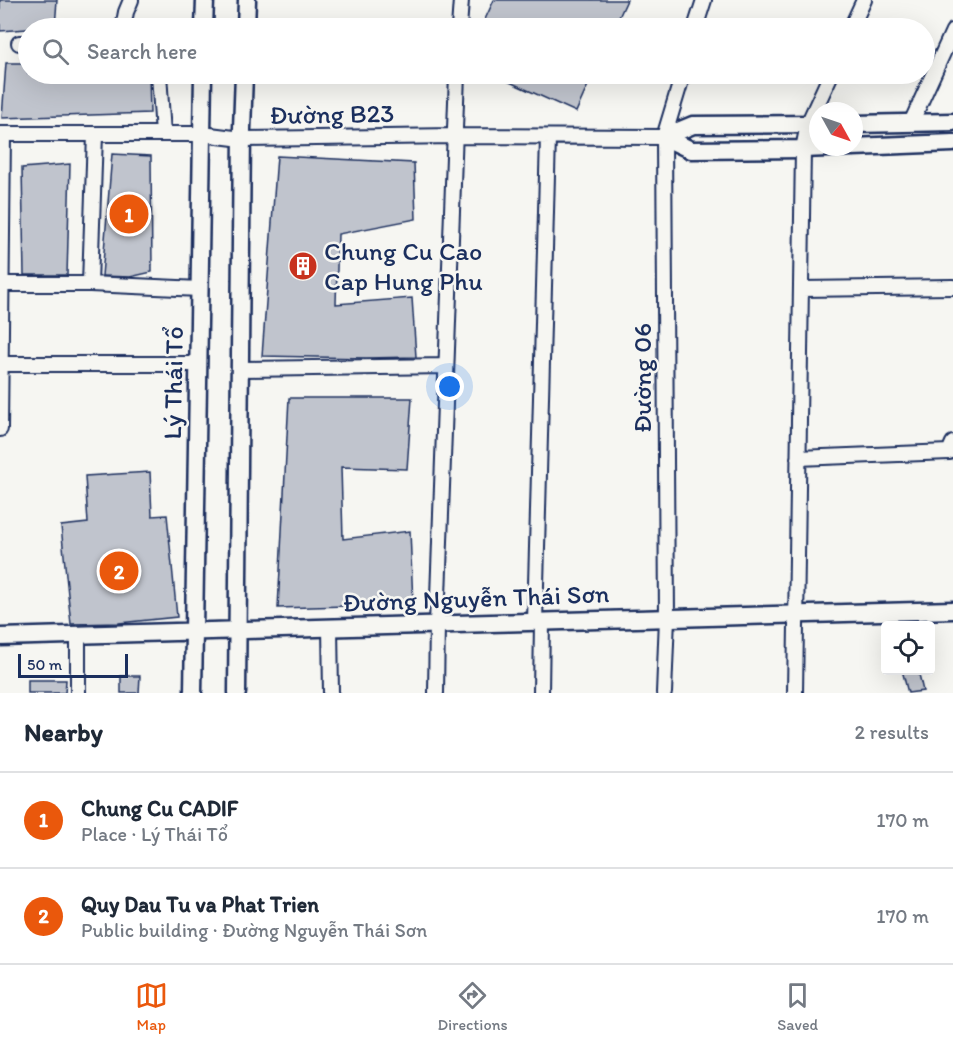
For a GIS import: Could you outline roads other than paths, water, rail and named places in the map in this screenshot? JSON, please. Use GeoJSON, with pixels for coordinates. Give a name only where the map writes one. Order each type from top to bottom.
{"type":"FeatureCollection","features":[{"type":"Feature","properties":{"kind":"street"},"geometry":{"type":"LineString","coordinates":[[125,18],[131,0]]}},
{"type":"Feature","properties":{"kind":"street"},"geometry":{"type":"LineString","coordinates":[[204,18],[205,0]]}},
{"type":"Feature","properties":{"kind":"street"},"geometry":{"type":"LineString","coordinates":[[246,18],[247,0]]}},
{"type":"Feature","properties":{"kind":"street"},"geometry":{"type":"LineString","coordinates":[[460,18],[461,0]]}},
{"type":"Feature","properties":{"kind":"street"},"geometry":{"type":"LineString","coordinates":[[698,18],[704,0]]}},
{"type":"Feature","properties":{"kind":"street"},"geometry":{"type":"LineString","coordinates":[[856,18],[864,0]]}},
{"type":"Feature","properties":{"kind":"street"},"geometry":{"type":"LineString","coordinates":[[935,70],[953,31]]}},
{"type":"Feature","properties":{"kind":"street"},"geometry":{"type":"LineString","coordinates":[[160,84],[163,134]]}},
{"type":"Feature","properties":{"kind":"street","name":"Lý Thái Tổ"},"geometry":{"type":"LineString","coordinates":[[193,693],[203,84]]}},
{"type":"Feature","properties":{"kind":"street"},"geometry":{"type":"LineString","coordinates":[[237,693],[244,84]]}},
{"type":"Feature","properties":{"kind":"street"},"geometry":{"type":"LineString","coordinates":[[436,693],[457,84]]}},
{"type":"Feature","properties":{"kind":"street","name":"Đường 06"},"geometry":{"type":"LineString","coordinates":[[664,693],[667,618],[664,137],[680,84]]}},
{"type":"Feature","properties":{"kind":"street"},"geometry":{"type":"LineString","coordinates":[[821,102],[827,84]]}},
{"type":"Feature","properties":{"kind":"street"},"geometry":{"type":"LineString","coordinates":[[911,123],[929,84]]}},
{"type":"Feature","properties":{"kind":"street"},"geometry":{"type":"LineString","coordinates":[[863,124],[953,122]]}},
{"type":"Feature","properties":{"kind":"street"},"geometry":{"type":"LineString","coordinates":[[664,137],[693,125],[809,124]]}},
{"type":"Feature","properties":{"kind":"street"},"geometry":{"type":"LineString","coordinates":[[0,429],[2,134]]}},
{"type":"Feature","properties":{"kind":"street","name":"Đường B23"},"geometry":{"type":"LineString","coordinates":[[2,134],[202,134],[242,139],[455,136],[664,137]]}},
{"type":"Feature","properties":{"kind":"street"},"geometry":{"type":"LineString","coordinates":[[90,284],[94,134]]}},
{"type":"Feature","properties":{"kind":"street"},"geometry":{"type":"LineString","coordinates":[[795,693],[803,149],[809,134]]}},
{"type":"Feature","properties":{"kind":"street"},"geometry":{"type":"LineString","coordinates":[[541,693],[539,621],[548,137]]}},
{"type":"Feature","properties":{"kind":"street"},"geometry":{"type":"LineString","coordinates":[[664,137],[691,150],[953,144]]}},
{"type":"Feature","properties":{"kind":"street"},"geometry":{"type":"LineString","coordinates":[[2,284],[90,284],[200,289]]}},
{"type":"Feature","properties":{"kind":"street"},"geometry":{"type":"LineString","coordinates":[[801,288],[953,287]]}},
{"type":"Feature","properties":{"kind":"street"},"geometry":{"type":"LineString","coordinates":[[1,364],[198,364]]}},
{"type":"Feature","properties":{"kind":"street"},"geometry":{"type":"LineString","coordinates":[[240,369],[446,366]]}},
{"type":"Feature","properties":{"kind":"street"},"geometry":{"type":"LineString","coordinates":[[798,458],[952,449]]}},
{"type":"Feature","properties":{"kind":"street","name":"Đường Nguyễn Thái Sơn"},"geometry":{"type":"LineString","coordinates":[[0,637],[953,610]]}},
{"type":"Feature","properties":{"kind":"street"},"geometry":{"type":"LineString","coordinates":[[330,627],[331,693]]}},
{"type":"Feature","properties":{"kind":"street"},"geometry":{"type":"LineString","coordinates":[[78,635],[78,693]]}},
{"type":"Feature","properties":{"kind":"place","name":"Chung Cu CADIF"},"geometry":{"type":"Point","coordinates":[129,214]}},
{"type":"Feature","properties":{"kind":"place","name":"Chung Cu Cao Cap Hung Phu"},"geometry":{"type":"Point","coordinates":[303,266]}},
{"type":"Feature","properties":{"kind":"place","name":"Quy Dau Tu va Phat Trien"},"geometry":{"type":"Point","coordinates":[119,571]}}]}
